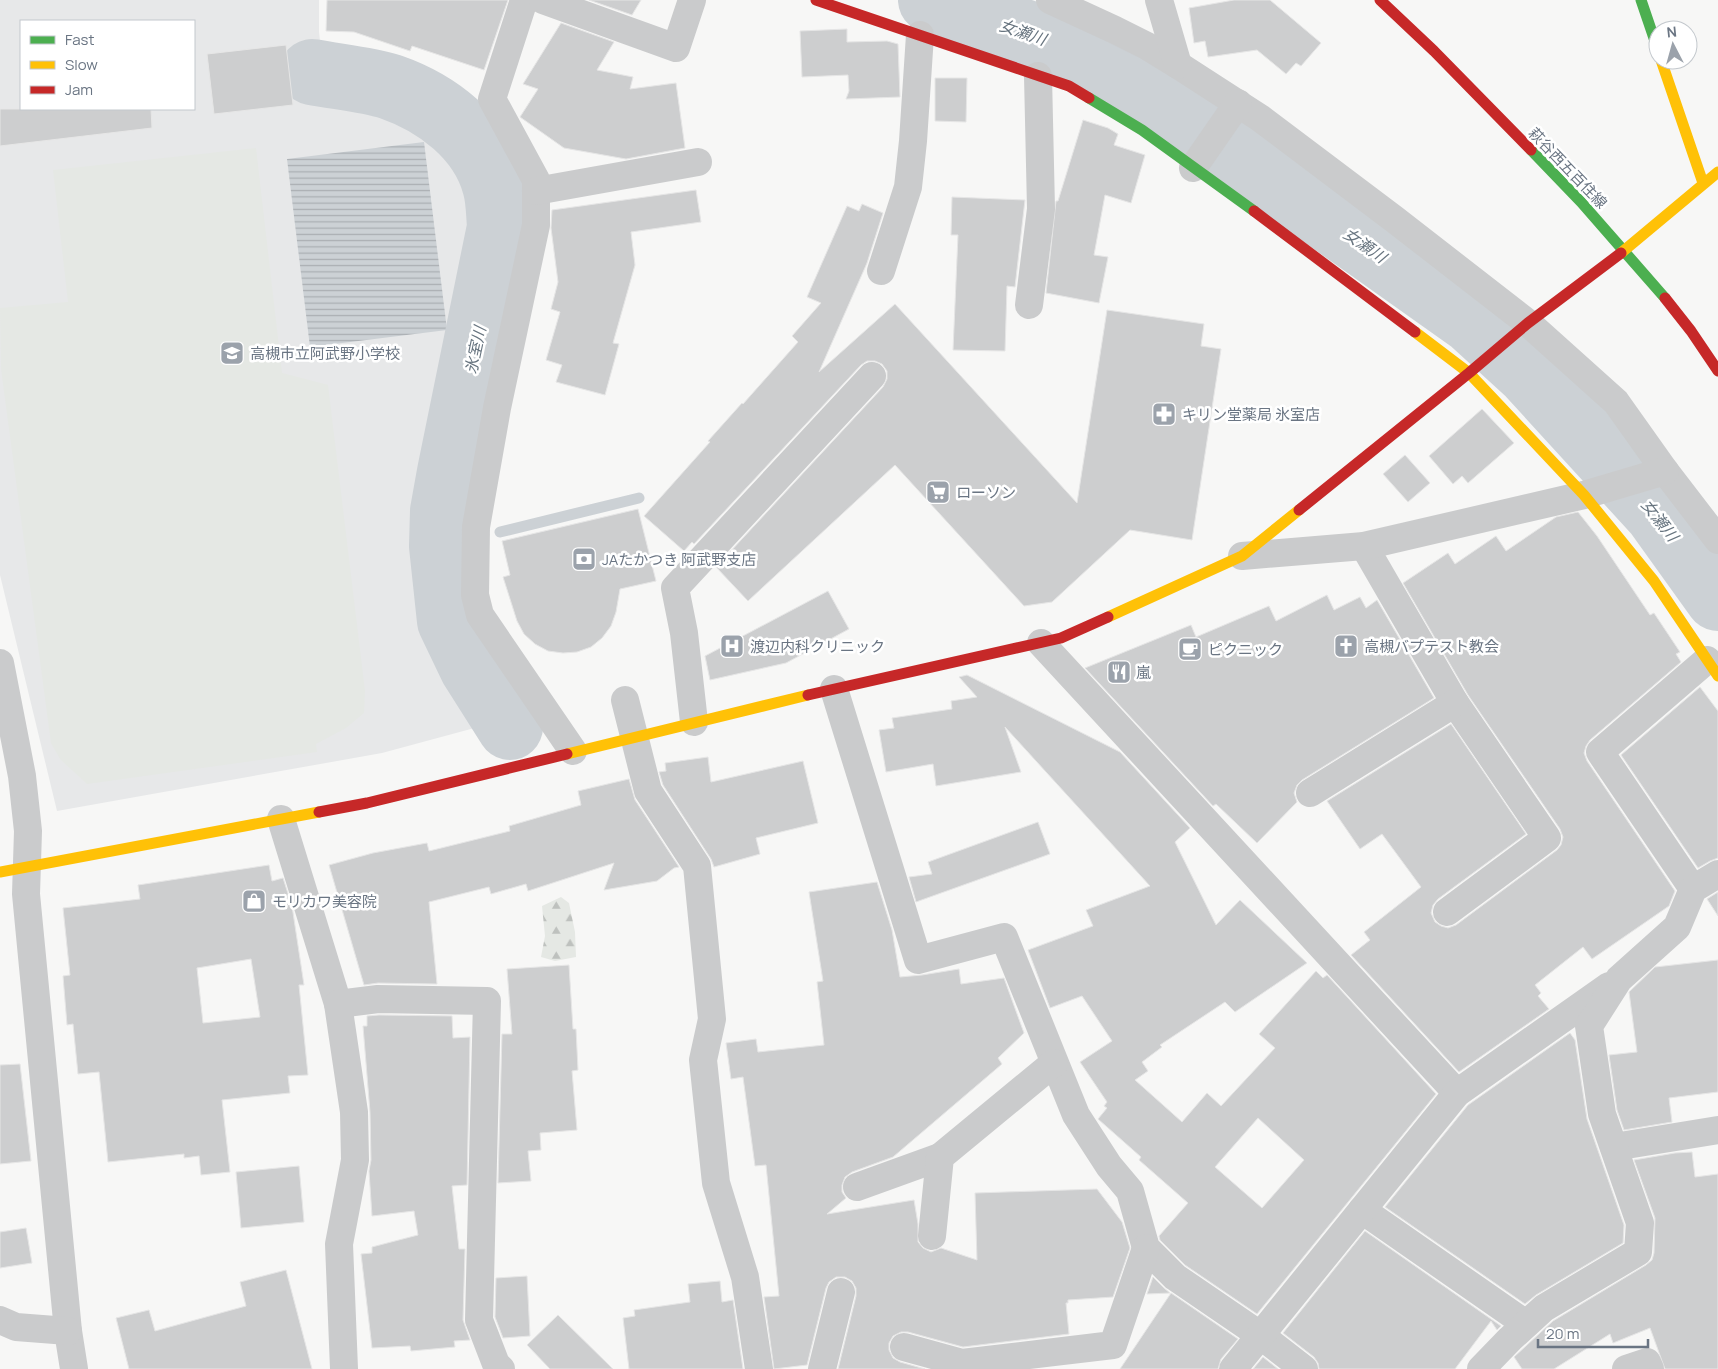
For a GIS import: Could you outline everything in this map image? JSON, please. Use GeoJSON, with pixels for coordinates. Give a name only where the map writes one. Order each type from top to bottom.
{"type":"FeatureCollection","features":[{"type":"Feature","properties":{"kind":"street"},"geometry":{"type":"LineString","coordinates":[[524,0],[492,99],[536,180],[536,225],[497,408],[476,527],[475,595],[480,614],[573,752]]}},
{"type":"Feature","properties":{"kind":"street"},"geometry":{"type":"LineString","coordinates":[[543,0],[676,48],[692,0]]}},
{"type":"Feature","properties":{"kind":"street"},"geometry":{"type":"LineString","coordinates":[[816,0],[1070,86],[1142,130],[1198,161],[1281,231],[1469,373],[1590,493],[1654,581],[1713,668],[1600,752],[1693,890]]}},
{"type":"Feature","properties":{"kind":"street"},"geometry":{"type":"LineString","coordinates":[[1050,0],[1115,30],[1178,65],[1233,110],[1394,219],[1523,328],[1616,402],[1665,471],[1718,540]]}},
{"type":"Feature","properties":{"kind":"street"},"geometry":{"type":"LineString","coordinates":[[1159,0],[1178,65]]}},
{"type":"Feature","properties":{"kind":"street","name":"萩谷西五百住線"},"geometry":{"type":"LineString","coordinates":[[1380,0],[1441,57],[1581,202],[1670,305],[1718,371]]}},
{"type":"Feature","properties":{"kind":"street"},"geometry":{"type":"LineString","coordinates":[[1641,0],[1648,21]]}},
{"type":"Feature","properties":{"kind":"street"},"geometry":{"type":"LineString","coordinates":[[881,271],[908,187],[920,36]]}},
{"type":"Feature","properties":{"kind":"street"},"geometry":{"type":"LineString","coordinates":[[1664,70],[1703,183]]}},
{"type":"Feature","properties":{"kind":"street"},"geometry":{"type":"LineString","coordinates":[[1030,305],[1041,209],[1038,76]]}},
{"type":"Feature","properties":{"kind":"street"},"geometry":{"type":"LineString","coordinates":[[1198,161],[1233,110]]}},
{"type":"Feature","properties":{"kind":"street"},"geometry":{"type":"LineString","coordinates":[[536,191],[698,162]]}},
{"type":"Feature","properties":{"kind":"street"},"geometry":{"type":"LineString","coordinates":[[0,872],[367,803],[694,722],[1061,638],[1242,556],[1523,328],[1624,251],[1718,172]]}},
{"type":"Feature","properties":{"kind":"street"},"geometry":{"type":"LineString","coordinates":[[694,722],[684,633],[675,588],[872,376]]}},
{"type":"Feature","properties":{"kind":"street"},"geometry":{"type":"LineString","coordinates":[[1242,556],[1364,546],[1590,493],[1665,471]]}},
{"type":"Feature","properties":{"kind":"street"},"geometry":{"type":"LineString","coordinates":[[1364,546],[1455,703],[1547,838],[1447,912]]}},
{"type":"Feature","properties":{"kind":"street"},"geometry":{"type":"LineString","coordinates":[[1041,643],[1457,1094]]}},
{"type":"Feature","properties":{"kind":"street"},"geometry":{"type":"LineString","coordinates":[[0,663],[22,776],[28,831],[26,894],[68,1331],[74,1369]]}},
{"type":"Feature","properties":{"kind":"street"},"geometry":{"type":"LineString","coordinates":[[834,689],[918,960],[1004,937],[1076,1115],[1109,1166],[1130,1192],[1146,1248],[1175,1277],[1260,1335],[1304,1369]]}},
{"type":"Feature","properties":{"kind":"street"},"geometry":{"type":"LineString","coordinates":[[625,700],[648,791],[697,866],[712,1019],[703,1060],[716,1183],[745,1277],[759,1369]]}},
{"type":"Feature","properties":{"kind":"street"},"geometry":{"type":"LineString","coordinates":[[1310,793],[1455,703]]}},
{"type":"Feature","properties":{"kind":"street"},"geometry":{"type":"LineString","coordinates":[[281,820],[338,1004],[354,1112],[355,1160],[339,1244],[344,1369]]}},
{"type":"Feature","properties":{"kind":"street"},"geometry":{"type":"LineString","coordinates":[[1233,1369],[1457,1094],[1619,979],[1677,927],[1693,890],[1718,874]]}},
{"type":"Feature","properties":{"kind":"street"},"geometry":{"type":"LineString","coordinates":[[1488,1367],[1510,1339],[1544,1308],[1638,1252],[1640,1224],[1602,1114],[1589,1026],[1619,979]]}},
{"type":"Feature","properties":{"kind":"street"},"geometry":{"type":"LineString","coordinates":[[338,1004],[378,999],[487,1001],[478,1369]]}},
{"type":"Feature","properties":{"kind":"street"},"geometry":{"type":"LineString","coordinates":[[857,1187],[940,1157],[1054,1063]]}},
{"type":"Feature","properties":{"kind":"street"},"geometry":{"type":"LineString","coordinates":[[1614,1147],[1718,1130]]}},
{"type":"Feature","properties":{"kind":"street"},"geometry":{"type":"LineString","coordinates":[[932,1236],[940,1157]]}},
{"type":"Feature","properties":{"kind":"street"},"geometry":{"type":"LineString","coordinates":[[1362,1210],[1526,1324]]}},
{"type":"Feature","properties":{"kind":"street"},"geometry":{"type":"LineString","coordinates":[[904,1347],[962,1363],[1112,1345],[1146,1248]]}},
{"type":"Feature","properties":{"kind":"street"},"geometry":{"type":"LineString","coordinates":[[822,1369],[841,1292]]}},
{"type":"Feature","properties":{"kind":"street"},"geometry":{"type":"LineString","coordinates":[[0,1320],[16,1327],[68,1331]]}},
{"type":"Feature","properties":{"kind":"street"},"geometry":{"type":"LineString","coordinates":[[479,1320],[496,1364],[501,1369]]}},
{"type":"Feature","properties":{"kind":"street"},"geometry":{"type":"LineString","coordinates":[[1626,1369],[1647,1362],[1650,1369]]}},
{"type":"Feature","properties":{"kind":"shaded area","name":"高槻市立阿武野小学校"},"geometry":{"type":"Polygon","coordinates":[[[0,0],[319,0],[319,32],[325,85],[446,126],[473,155],[489,200],[491,217],[489,238],[429,516],[439,621],[464,676],[493,723],[382,753],[57,811],[0,575],[0,0]]]}},
{"type":"Feature","properties":{"kind":"shaded area"},"geometry":{"type":"Polygon","coordinates":[[[424,142],[447,330],[310,347],[287,159],[424,142]]]}},
{"type":"Feature","properties":{"kind":"green space"},"geometry":{"type":"Polygon","coordinates":[[[256,148],[282,373],[328,385],[365,691],[364,713],[346,728],[316,744],[317,752],[87,784],[60,759],[51,743],[1,369],[0,308],[68,302],[53,170],[256,148]]]}},
{"type":"Feature","properties":{"kind":"green space"},"geometry":{"type":"Polygon","coordinates":[[[561,897],[569,903],[575,932],[576,957],[555,961],[541,957],[545,936],[542,906],[561,897]]]}},
{"type":"Feature","properties":{"kind":"building"},"geometry":{"type":"Polygon","coordinates":[[[327,0],[508,0],[484,70],[412,46],[410,51],[354,32],[326,31],[327,0]]]}},
{"type":"Feature","properties":{"kind":"building"},"geometry":{"type":"Polygon","coordinates":[[[589,0],[641,0],[632,15],[589,0]]]}},
{"type":"Feature","properties":{"kind":"building"},"geometry":{"type":"Polygon","coordinates":[[[1234,0],[1270,0],[1321,43],[1301,66],[1296,63],[1286,74],[1257,50],[1208,57],[1205,41],[1194,43],[1189,8],[1234,0]]]}},
{"type":"Feature","properties":{"kind":"building"},"geometry":{"type":"Polygon","coordinates":[[[561,23],[614,42],[597,70],[633,77],[630,89],[676,83],[685,148],[626,159],[564,148],[520,117],[538,89],[523,84],[561,23]]]}},
{"type":"Feature","properties":{"kind":"building"},"geometry":{"type":"Polygon","coordinates":[[[847,29],[847,42],[887,41],[898,44],[900,97],[846,99],[849,91],[848,75],[802,77],[800,31],[847,29]]]}},
{"type":"Feature","properties":{"kind":"building"},"geometry":{"type":"Polygon","coordinates":[[[286,45],[293,105],[214,114],[207,54],[286,45]]]}},
{"type":"Feature","properties":{"kind":"building"},"geometry":{"type":"Polygon","coordinates":[[[935,78],[967,78],[966,122],[935,121],[935,78]]]}},
{"type":"Feature","properties":{"kind":"building"},"geometry":{"type":"Polygon","coordinates":[[[0,109],[151,110],[152,128],[0,146],[0,109]]]}},
{"type":"Feature","properties":{"kind":"building"},"geometry":{"type":"Polygon","coordinates":[[[1083,120],[1108,128],[1118,134],[1114,145],[1145,155],[1131,203],[1105,195],[1094,255],[1108,257],[1099,303],[1046,293],[1056,201],[1058,201],[1083,120]]]}},
{"type":"Feature","properties":{"kind":"building"},"geometry":{"type":"Polygon","coordinates":[[[696,190],[701,222],[631,232],[635,265],[613,343],[619,344],[605,395],[556,382],[562,365],[546,360],[560,312],[551,309],[558,282],[551,228],[552,210],[696,190]]]}},
{"type":"Feature","properties":{"kind":"building"},"geometry":{"type":"Polygon","coordinates":[[[952,197],[1025,200],[1015,287],[1007,286],[1005,351],[953,350],[958,235],[951,235],[952,197]]]}},
{"type":"Feature","properties":{"kind":"building"},"geometry":{"type":"Polygon","coordinates":[[[862,204],[883,213],[867,263],[819,372],[895,304],[1077,503],[1107,310],[1204,324],[1201,346],[1221,349],[1192,540],[1130,530],[1052,602],[1024,606],[895,465],[748,601],[716,567],[883,387],[887,379],[887,371],[882,364],[875,361],[867,361],[861,365],[694,544],[692,542],[684,551],[644,516],[710,442],[708,441],[798,342],[792,336],[821,303],[807,297],[847,206],[859,211],[862,204]]]}},
{"type":"Feature","properties":{"kind":"building"},"geometry":{"type":"Polygon","coordinates":[[[1482,409],[1514,443],[1468,483],[1462,476],[1453,484],[1429,456],[1482,409]]]}},
{"type":"Feature","properties":{"kind":"building"},"geometry":{"type":"Polygon","coordinates":[[[1405,455],[1430,483],[1408,502],[1383,474],[1405,455]]]}},
{"type":"Feature","properties":{"kind":"building"},"geometry":{"type":"Polygon","coordinates":[[[638,509],[656,581],[620,589],[616,612],[611,626],[602,638],[591,647],[577,652],[563,653],[548,651],[535,644],[524,634],[517,621],[503,577],[510,575],[502,541],[638,509]]]}},
{"type":"Feature","properties":{"kind":"building"},"geometry":{"type":"Polygon","coordinates":[[[1578,512],[1597,536],[1650,615],[1654,613],[1680,652],[1676,654],[1681,662],[1590,740],[1584,753],[1587,761],[1675,891],[1669,906],[1592,959],[1583,947],[1535,985],[1541,993],[1538,996],[1549,1009],[1459,1072],[1351,955],[1370,940],[1364,932],[1421,887],[1382,834],[1360,849],[1327,801],[1451,724],[1526,834],[1438,899],[1433,905],[1431,913],[1435,922],[1448,928],[1456,925],[1557,850],[1561,845],[1563,837],[1560,829],[1468,695],[1403,583],[1448,553],[1455,564],[1496,536],[1506,551],[1556,517],[1578,512]]]}},
{"type":"Feature","properties":{"kind":"building"},"geometry":{"type":"Polygon","coordinates":[[[828,591],[849,629],[786,663],[710,680],[705,656],[828,591]]]}},
{"type":"Feature","properties":{"kind":"building"},"geometry":{"type":"Polygon","coordinates":[[[1327,595],[1334,610],[1360,597],[1366,608],[1377,600],[1434,698],[1302,780],[1297,785],[1294,793],[1297,802],[1257,843],[1216,804],[1213,806],[1085,668],[1191,625],[1196,637],[1269,606],[1276,621],[1327,595]]]}},
{"type":"Feature","properties":{"kind":"building"},"geometry":{"type":"Polygon","coordinates":[[[967,675],[1120,752],[1190,828],[1175,842],[1216,925],[1240,900],[1307,963],[1235,1012],[1225,1002],[1160,1045],[1162,1047],[1142,1062],[1148,1071],[1135,1080],[1182,1122],[1207,1093],[1221,1106],[1275,1048],[1259,1034],[1316,971],[1323,978],[1327,975],[1436,1094],[1257,1314],[1185,1265],[1160,1240],[1159,1236],[1188,1203],[1139,1160],[1141,1157],[1098,1119],[1107,1108],[1104,1106],[1107,1102],[1080,1062],[1112,1041],[1082,996],[1050,1008],[1028,950],[1093,926],[1086,910],[1150,886],[1005,727],[1021,772],[936,786],[933,764],[886,772],[879,730],[894,728],[892,718],[952,709],[951,701],[977,697],[959,677],[967,675]],[[1258,1118],[1215,1167],[1262,1208],[1304,1160],[1258,1118]]]}},
{"type":"Feature","properties":{"kind":"building"},"geometry":{"type":"Polygon","coordinates":[[[1700,687],[1718,711],[1718,858],[1698,868],[1621,755],[1700,687]]]}},
{"type":"Feature","properties":{"kind":"building"},"geometry":{"type":"Polygon","coordinates":[[[708,757],[711,782],[803,761],[818,823],[756,838],[760,854],[714,867],[711,859],[663,785],[659,772],[666,771],[665,763],[708,757]]]}},
{"type":"Feature","properties":{"kind":"building"},"geometry":{"type":"Polygon","coordinates":[[[629,779],[635,800],[679,867],[674,868],[657,881],[604,890],[614,863],[528,891],[526,884],[491,894],[489,887],[429,902],[437,984],[378,983],[364,985],[329,865],[373,853],[427,843],[429,851],[510,831],[509,826],[581,805],[578,791],[629,779]]]}},
{"type":"Feature","properties":{"kind":"building"},"geometry":{"type":"Polygon","coordinates":[[[1038,822],[1050,854],[916,902],[909,877],[932,874],[928,862],[1038,822]]]}},
{"type":"Feature","properties":{"kind":"building"},"geometry":{"type":"Polygon","coordinates":[[[269,865],[272,881],[283,878],[292,906],[304,985],[299,985],[308,1075],[288,1076],[290,1093],[222,1100],[230,1172],[201,1175],[199,1156],[184,1158],[184,1154],[108,1162],[99,1072],[78,1074],[73,1024],[67,1025],[63,976],[70,975],[63,908],[140,899],[138,885],[269,865]],[[251,959],[197,968],[203,1023],[260,1017],[251,959]]]}},
{"type":"Feature","properties":{"kind":"building"},"geometry":{"type":"Polygon","coordinates":[[[877,882],[892,930],[900,977],[959,969],[961,984],[1004,978],[1024,1033],[998,1058],[1002,1064],[893,1157],[852,1172],[845,1177],[842,1192],[846,1198],[827,1214],[914,1200],[918,1224],[918,1242],[923,1248],[931,1252],[941,1248],[977,1260],[975,1193],[1097,1189],[1122,1222],[1130,1248],[1113,1297],[1068,1300],[1068,1303],[1066,1303],[1069,1334],[963,1347],[908,1332],[901,1332],[893,1336],[889,1343],[889,1350],[893,1358],[900,1362],[925,1369],[838,1369],[856,1296],[856,1288],[852,1281],[845,1277],[836,1277],[829,1282],[826,1288],[807,1365],[774,1369],[764,1297],[779,1296],[766,1165],[755,1166],[743,1077],[731,1079],[726,1043],[756,1039],[758,1052],[824,1045],[817,982],[823,981],[809,892],[877,882]]]}},
{"type":"Feature","properties":{"kind":"building"},"geometry":{"type":"Polygon","coordinates":[[[1718,892],[1718,916],[1707,899],[1718,892]]]}},
{"type":"Feature","properties":{"kind":"building"},"geometry":{"type":"Polygon","coordinates":[[[1718,960],[1718,1092],[1669,1098],[1672,1122],[1624,1130],[1617,1110],[1609,1055],[1637,1052],[1629,992],[1655,967],[1718,960]]]}},
{"type":"Feature","properties":{"kind":"building"},"geometry":{"type":"Polygon","coordinates":[[[569,965],[573,1029],[576,1029],[578,1070],[572,1071],[577,1130],[540,1133],[541,1150],[528,1151],[531,1181],[498,1183],[502,1034],[512,1034],[507,969],[569,965]]]}},
{"type":"Feature","properties":{"kind":"building"},"geometry":{"type":"Polygon","coordinates":[[[367,1016],[452,1016],[453,1038],[470,1037],[467,1185],[452,1186],[459,1249],[465,1249],[463,1320],[470,1340],[454,1341],[455,1347],[411,1351],[410,1346],[372,1348],[361,1254],[372,1253],[372,1247],[418,1235],[414,1211],[372,1216],[369,1171],[371,1160],[370,1112],[363,1026],[367,1026],[367,1016]]]}},
{"type":"Feature","properties":{"kind":"building"},"geometry":{"type":"Polygon","coordinates":[[[1570,1033],[1575,1040],[1587,1119],[1624,1225],[1623,1243],[1536,1295],[1525,1304],[1385,1207],[1468,1105],[1570,1033]]]}},
{"type":"Feature","properties":{"kind":"building"},"geometry":{"type":"Polygon","coordinates":[[[20,1064],[31,1161],[0,1164],[0,1065],[20,1064]]]}},
{"type":"Feature","properties":{"kind":"building"},"geometry":{"type":"Polygon","coordinates":[[[1692,1152],[1695,1177],[1718,1174],[1718,1369],[1665,1369],[1650,1328],[1613,1343],[1610,1334],[1554,1369],[1522,1369],[1514,1357],[1553,1321],[1652,1260],[1655,1218],[1634,1160],[1692,1152]]]}},
{"type":"Feature","properties":{"kind":"building"},"geometry":{"type":"Polygon","coordinates":[[[299,1166],[304,1222],[241,1228],[236,1172],[299,1166]]]}},
{"type":"Feature","properties":{"kind":"building"},"geometry":{"type":"Polygon","coordinates":[[[26,1228],[32,1263],[0,1268],[0,1232],[26,1228]]]}},
{"type":"Feature","properties":{"kind":"building"},"geometry":{"type":"Polygon","coordinates":[[[1365,1231],[1501,1326],[1497,1330],[1491,1321],[1455,1369],[1319,1369],[1314,1357],[1283,1333],[1365,1231]]]}},
{"type":"Feature","properties":{"kind":"building"},"geometry":{"type":"Polygon","coordinates":[[[286,1270],[312,1369],[129,1369],[116,1318],[149,1310],[155,1331],[246,1306],[240,1282],[286,1270]]]}},
{"type":"Feature","properties":{"kind":"building"},"geometry":{"type":"Polygon","coordinates":[[[527,1276],[530,1336],[503,1338],[495,1317],[496,1278],[527,1276]]]}},
{"type":"Feature","properties":{"kind":"building"},"geometry":{"type":"Polygon","coordinates":[[[1153,1277],[1164,1288],[1170,1293],[1147,1294],[1153,1277]]]}},
{"type":"Feature","properties":{"kind":"building"},"geometry":{"type":"Polygon","coordinates":[[[720,1281],[722,1302],[733,1300],[743,1369],[629,1369],[623,1318],[635,1316],[634,1310],[690,1302],[688,1284],[720,1281]]]}},
{"type":"Feature","properties":{"kind":"building"},"geometry":{"type":"Polygon","coordinates":[[[1171,1293],[1238,1339],[1221,1359],[1218,1369],[1120,1369],[1171,1293]]]}},
{"type":"Feature","properties":{"kind":"building"},"geometry":{"type":"Polygon","coordinates":[[[558,1315],[613,1369],[550,1369],[527,1345],[558,1315]]]}},
{"type":"Feature","properties":{"kind":"building"},"geometry":{"type":"Polygon","coordinates":[[[1263,1357],[1278,1369],[1253,1369],[1263,1357]]]}},
{"type":"Feature","properties":{"kind":"waterway","name":"女瀬川"},"geometry":{"type":"LineString","coordinates":[[931,0],[1061,45],[1227,147],[1471,320],[1529,373],[1657,513],[1718,598]]}},
{"type":"Feature","properties":{"kind":"waterway","name":"氷室川"},"geometry":{"type":"LineString","coordinates":[[312,72],[381,84],[425,102],[441,112],[469,137],[489,168],[495,185],[500,227],[450,472],[443,511],[442,546],[450,621],[472,667],[510,727]]}},
{"type":"Feature","properties":{"kind":"waterway"},"geometry":{"type":"LineString","coordinates":[[500,532],[639,498]]}},
{"type":"Feature","properties":{"kind":"traffic: fast"},"geometry":{"type":"LineString","coordinates":[[1641,0],[1648,21]]}},
{"type":"Feature","properties":{"kind":"traffic: fast"},"geometry":{"type":"LineString","coordinates":[[1089,98],[1142,130],[1254,211]]}},
{"type":"Feature","properties":{"kind":"traffic: fast"},"geometry":{"type":"LineString","coordinates":[[1531,150],[1581,202],[1665,298]]}},
{"type":"Feature","properties":{"kind":"traffic: slow"},"geometry":{"type":"LineString","coordinates":[[1664,70],[1703,183]]}},
{"type":"Feature","properties":{"kind":"traffic: slow"},"geometry":{"type":"LineString","coordinates":[[1621,253],[1718,172]]}},
{"type":"Feature","properties":{"kind":"traffic: slow"},"geometry":{"type":"LineString","coordinates":[[1415,332],[1469,373],[1584,495],[1654,581],[1718,676]]}},
{"type":"Feature","properties":{"kind":"traffic: slow"},"geometry":{"type":"LineString","coordinates":[[1108,617],[1242,556],[1299,510]]}},
{"type":"Feature","properties":{"kind":"traffic: slow"},"geometry":{"type":"LineString","coordinates":[[567,754],[808,695]]}},
{"type":"Feature","properties":{"kind":"traffic: slow"},"geometry":{"type":"LineString","coordinates":[[0,872],[319,812]]}},
{"type":"Feature","properties":{"kind":"traffic: jam"},"geometry":{"type":"LineString","coordinates":[[816,0],[1069,86],[1089,98]]}},
{"type":"Feature","properties":{"kind":"traffic: jam"},"geometry":{"type":"LineString","coordinates":[[1380,0],[1434,51],[1531,150]]}},
{"type":"Feature","properties":{"kind":"traffic: jam"},"geometry":{"type":"LineString","coordinates":[[1254,211],[1415,332]]}},
{"type":"Feature","properties":{"kind":"traffic: jam"},"geometry":{"type":"LineString","coordinates":[[1299,510],[1528,323],[1621,253]]}},
{"type":"Feature","properties":{"kind":"traffic: jam"},"geometry":{"type":"LineString","coordinates":[[1665,298],[1691,331],[1718,371]]}},
{"type":"Feature","properties":{"kind":"traffic: jam"},"geometry":{"type":"LineString","coordinates":[[808,695],[1061,638],[1108,617]]}},
{"type":"Feature","properties":{"kind":"traffic: jam"},"geometry":{"type":"LineString","coordinates":[[319,812],[367,803],[567,754]]}},
{"type":"Feature","properties":{"kind":"place","name":"高槻市立阿武野小学校"},"geometry":{"type":"Point","coordinates":[232,353]}},
{"type":"Feature","properties":{"kind":"place","name":"キリン堂薬局 氷室店"},"geometry":{"type":"Point","coordinates":[1164,414]}},
{"type":"Feature","properties":{"kind":"place","name":"ローソン"},"geometry":{"type":"Point","coordinates":[938,492]}},
{"type":"Feature","properties":{"kind":"place","name":"JAたかつき 阿武野支店"},"geometry":{"type":"Point","coordinates":[584,559]}},
{"type":"Feature","properties":{"kind":"place","name":"渡辺内科クリニック"},"geometry":{"type":"Point","coordinates":[732,646]}},
{"type":"Feature","properties":{"kind":"place","name":"高槻バプテスト教会"},"geometry":{"type":"Point","coordinates":[1346,646]}},
{"type":"Feature","properties":{"kind":"place","name":"ピクニック"},"geometry":{"type":"Point","coordinates":[1190,649]}},
{"type":"Feature","properties":{"kind":"place","name":"嵐"},"geometry":{"type":"Point","coordinates":[1119,672]}},
{"type":"Feature","properties":{"kind":"place","name":"モリカワ美容院"},"geometry":{"type":"Point","coordinates":[254,901]}}]}
